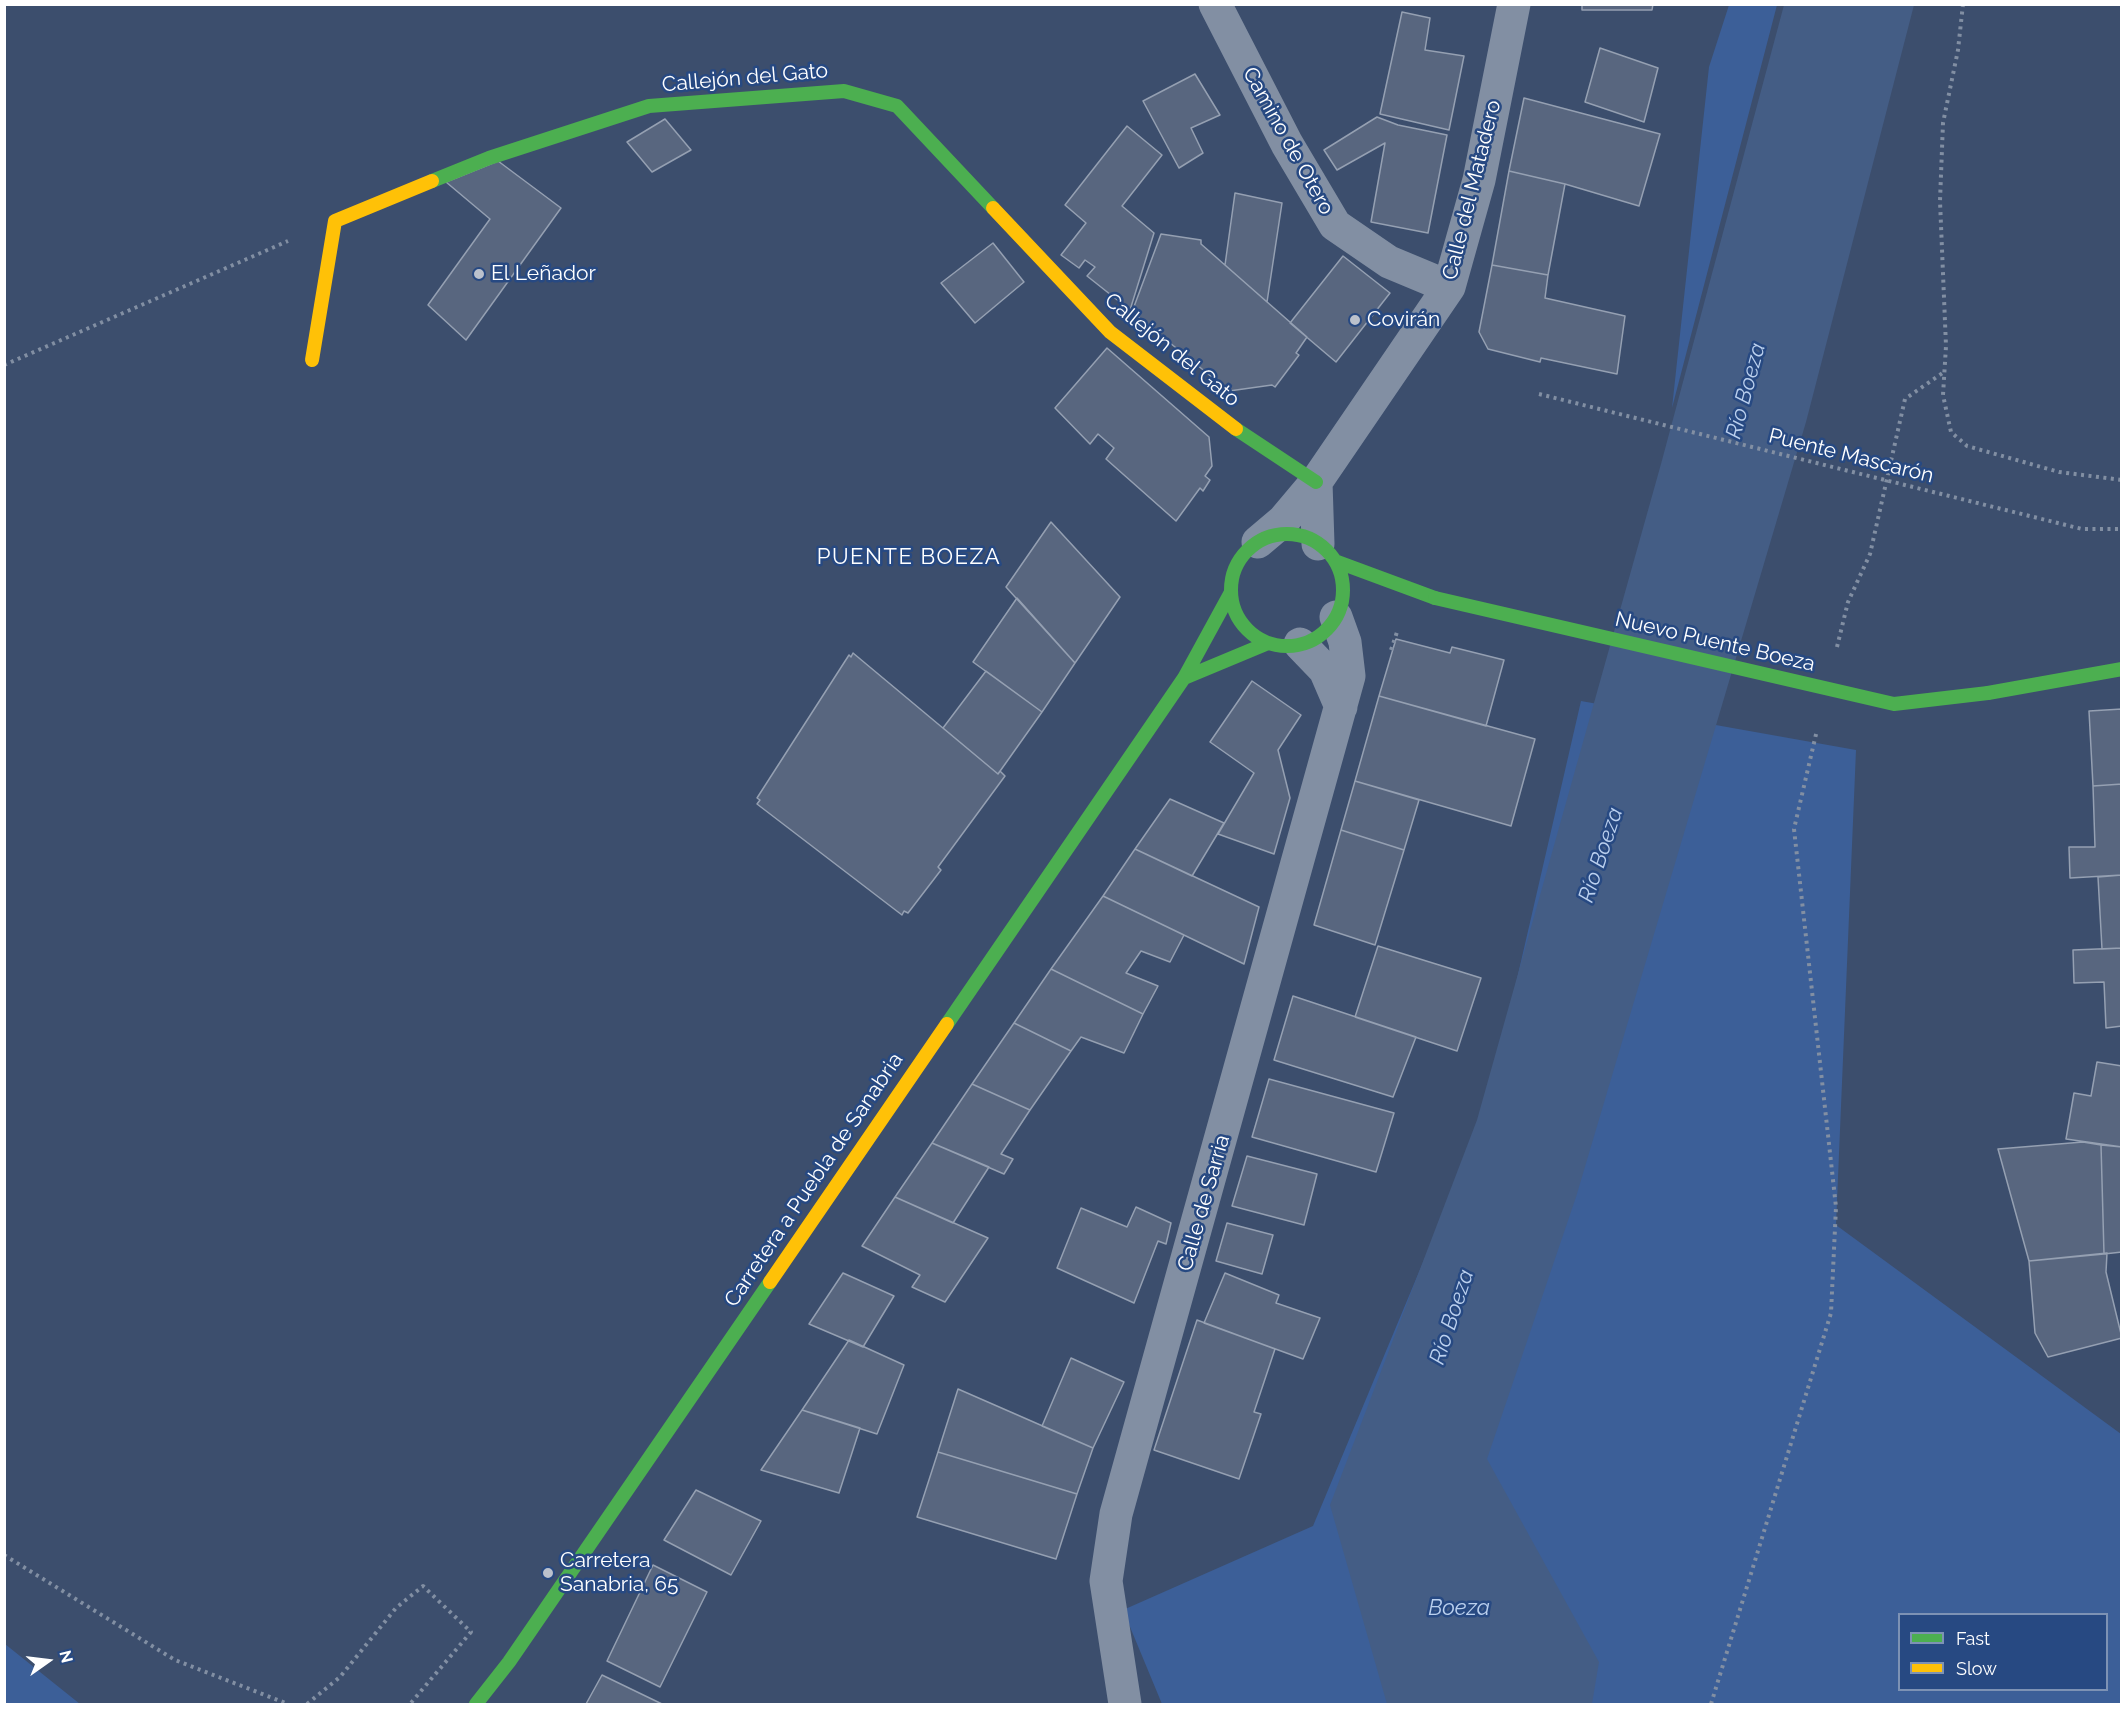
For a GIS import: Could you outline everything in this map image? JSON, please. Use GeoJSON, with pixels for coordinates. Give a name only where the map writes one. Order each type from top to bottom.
{"type":"FeatureCollection","features":[{"type":"Feature","properties":{"kind":"street","name":"Camino de Otero"},"geometry":{"type":"LineString","coordinates":[[1215,4],[1287,144],[1335,225],[1389,262],[1449,287]]}},
{"type":"Feature","properties":{"kind":"street","name":"Calle del Matadero"},"geometry":{"type":"LineString","coordinates":[[1258,542],[1284,520],[1316,482],[1449,287],[1479,180],[1514,4]]}},
{"type":"Feature","properties":{"kind":"street","name":"Callejón del Gato"},"geometry":{"type":"LineString","coordinates":[[335,221],[489,158],[648,106],[844,91],[897,106],[1110,332],[1242,432],[1316,482]]}},
{"type":"Feature","properties":{"kind":"street"},"geometry":{"type":"LineString","coordinates":[[312,360],[335,221]]}},
{"type":"Feature","properties":{"kind":"street"},"geometry":{"type":"LineString","coordinates":[[1316,482],[1326,552],[1342,585],[1343,611],[1327,630],[1300,644],[1285,646],[1268,644],[1253,635],[1242,623],[1234,608],[1231,592],[1235,568],[1240,558],[1258,542],[1288,534],[1326,552],[1410,590]]}},
{"type":"Feature","properties":{"kind":"street"},"geometry":{"type":"LineString","coordinates":[[1394,596],[1410,590]]}},
{"type":"Feature","properties":{"kind":"street","name":"Nuevo Puente Boeza"},"geometry":{"type":"LineString","coordinates":[[1410,590],[1894,704],[1988,693],[2121,669]]}},
{"type":"Feature","properties":{"kind":"street","name":"Carretera a Puebla de Sanabria"},"geometry":{"type":"LineString","coordinates":[[476,1704],[516,1652],[1184,678],[1231,592]]}},
{"type":"Feature","properties":{"kind":"street","name":"Calle de Sarria"},"geometry":{"type":"LineString","coordinates":[[1125,1704],[1106,1581],[1116,1514],[1349,676],[1343,611]]}},
{"type":"Feature","properties":{"kind":"street"},"geometry":{"type":"LineString","coordinates":[[1184,678],[1268,644]]}},
{"type":"Feature","properties":{"kind":"street"},"geometry":{"type":"LineString","coordinates":[[1300,644],[1325,670],[1341,707]]}},
{"type":"Feature","properties":{"kind":"path"},"geometry":{"type":"LineString","coordinates":[[1963,4],[1958,50],[1943,123],[1940,201],[1946,345],[1943,395],[1952,432],[1967,446],[2059,472],[2121,480]]}},
{"type":"Feature","properties":{"kind":"path"},"geometry":{"type":"LineString","coordinates":[[4,365],[335,221]]}},
{"type":"Feature","properties":{"kind":"path"},"geometry":{"type":"LineString","coordinates":[[1834,659],[1848,602],[1870,554],[1905,399],[1944,372]]}},
{"type":"Feature","properties":{"kind":"path","name":"Puente Mascarón"},"geometry":{"type":"LineString","coordinates":[[1539,394],[2082,529],[2121,529]]}},
{"type":"Feature","properties":{"kind":"path"},"geometry":{"type":"LineString","coordinates":[[1711,1704],[1831,1313],[1836,1207],[1794,829],[1818,727]]}},
{"type":"Feature","properties":{"kind":"path"},"geometry":{"type":"LineString","coordinates":[[4,1555],[175,1660],[288,1704]]}},
{"type":"Feature","properties":{"kind":"path"},"geometry":{"type":"LineString","coordinates":[[307,1704],[340,1677],[396,1608],[423,1586],[471,1632],[410,1704]]}},
{"type":"Feature","properties":{"kind":"shaded area"},"geometry":{"type":"Polygon","coordinates":[[[1729,5],[1777,5],[1672,408],[1709,67],[1729,5]]]}},
{"type":"Feature","properties":{"kind":"shaded area"},"geometry":{"type":"Polygon","coordinates":[[[1581,701],[1856,750],[1836,1225],[2121,1434],[2121,1704],[1162,1704],[1123,1610],[1313,1526],[1487,1109],[1581,701]]]}},
{"type":"Feature","properties":{"kind":"shaded area"},"geometry":{"type":"Polygon","coordinates":[[[5,1644],[80,1704],[5,1704],[5,1644]]]}},
{"type":"Feature","properties":{"kind":"water","name":"Boeza"},"geometry":{"type":"Polygon","coordinates":[[[1784,5],[1914,5],[1806,422],[1576,1197],[1487,1459],[1599,1662],[1592,1704],[1387,1704],[1330,1505],[1477,1120],[1661,464],[1784,5]]]}},
{"type":"Feature","properties":{"kind":"building"},"geometry":{"type":"Polygon","coordinates":[[[1582,4],[1653,4],[1652,10],[1582,10],[1582,4]]]}},
{"type":"Feature","properties":{"kind":"building"},"geometry":{"type":"Polygon","coordinates":[[[1402,12],[1430,18],[1425,50],[1464,56],[1449,130],[1380,114],[1402,12]]]}},
{"type":"Feature","properties":{"kind":"building"},"geometry":{"type":"Polygon","coordinates":[[[1600,48],[1658,68],[1644,122],[1585,102],[1600,48]]]}},
{"type":"Feature","properties":{"kind":"building"},"geometry":{"type":"Polygon","coordinates":[[[1195,74],[1220,115],[1191,128],[1203,153],[1179,168],[1143,101],[1195,74]]]}},
{"type":"Feature","properties":{"kind":"building"},"geometry":{"type":"Polygon","coordinates":[[[1524,98],[1660,134],[1639,206],[1565,184],[1509,171],[1524,98]]]}},
{"type":"Feature","properties":{"kind":"building"},"geometry":{"type":"Polygon","coordinates":[[[1377,117],[1398,125],[1447,135],[1428,233],[1371,222],[1385,143],[1337,170],[1324,150],[1377,117]]]}},
{"type":"Feature","properties":{"kind":"building"},"geometry":{"type":"Polygon","coordinates":[[[665,119],[691,150],[652,172],[627,142],[665,119]]]}},
{"type":"Feature","properties":{"kind":"building"},"geometry":{"type":"Polygon","coordinates":[[[1127,126],[1162,155],[1122,206],[1154,233],[1130,310],[1087,276],[1095,267],[1085,260],[1079,268],[1061,255],[1086,223],[1065,205],[1127,126]]]}},
{"type":"Feature","properties":{"kind":"building"},"geometry":{"type":"Polygon","coordinates":[[[498,161],[561,208],[466,340],[428,305],[490,219],[446,182],[498,161]]]}},
{"type":"Feature","properties":{"kind":"building"},"geometry":{"type":"Polygon","coordinates":[[[1509,171],[1565,184],[1548,275],[1492,265],[1509,171]]]}},
{"type":"Feature","properties":{"kind":"building"},"geometry":{"type":"Polygon","coordinates":[[[1235,193],[1282,203],[1267,302],[1225,265],[1235,193]]]}},
{"type":"Feature","properties":{"kind":"building"},"geometry":{"type":"Polygon","coordinates":[[[1161,234],[1201,240],[1201,244],[1307,337],[1296,353],[1299,355],[1275,387],[1272,385],[1229,391],[1132,312],[1161,234]]]}},
{"type":"Feature","properties":{"kind":"building"},"geometry":{"type":"Polygon","coordinates":[[[993,243],[1024,282],[975,323],[941,283],[993,243]]]}},
{"type":"Feature","properties":{"kind":"building"},"geometry":{"type":"Polygon","coordinates":[[[1343,256],[1390,293],[1336,362],[1290,323],[1343,256]]]}},
{"type":"Feature","properties":{"kind":"building"},"geometry":{"type":"Polygon","coordinates":[[[1492,265],[1548,275],[1545,298],[1625,316],[1617,374],[1541,358],[1540,362],[1488,349],[1479,332],[1492,265]]]}},
{"type":"Feature","properties":{"kind":"building"},"geometry":{"type":"Polygon","coordinates":[[[1107,348],[1209,437],[1212,466],[1205,476],[1210,480],[1203,491],[1200,488],[1176,521],[1106,459],[1114,448],[1098,434],[1090,444],[1055,408],[1107,348]]]}},
{"type":"Feature","properties":{"kind":"building"},"geometry":{"type":"Polygon","coordinates":[[[1051,522],[1120,597],[1075,663],[1006,587],[1051,522]]]}},
{"type":"Feature","properties":{"kind":"building"},"geometry":{"type":"Polygon","coordinates":[[[1017,598],[1075,663],[1042,712],[973,662],[1017,598]]]}},
{"type":"Feature","properties":{"kind":"building"},"geometry":{"type":"Polygon","coordinates":[[[1396,639],[1450,653],[1452,647],[1504,660],[1486,726],[1379,696],[1396,639]]]}},
{"type":"Feature","properties":{"kind":"building"},"geometry":{"type":"Polygon","coordinates":[[[853,653],[998,774],[1000,771],[1005,776],[938,867],[941,870],[908,913],[904,911],[902,915],[757,804],[760,800],[757,798],[849,655],[851,657],[853,653]]]}},
{"type":"Feature","properties":{"kind":"building"},"geometry":{"type":"Polygon","coordinates":[[[986,671],[1042,712],[998,774],[943,728],[986,671]]]}},
{"type":"Feature","properties":{"kind":"building"},"geometry":{"type":"Polygon","coordinates":[[[1252,681],[1301,715],[1278,750],[1290,798],[1274,854],[1218,834],[1254,773],[1210,742],[1252,681]]]}},
{"type":"Feature","properties":{"kind":"building"},"geometry":{"type":"Polygon","coordinates":[[[1379,696],[1535,739],[1511,826],[1355,781],[1379,696]]]}},
{"type":"Feature","properties":{"kind":"building"},"geometry":{"type":"Polygon","coordinates":[[[2122,709],[2122,784],[2093,786],[2089,711],[2122,709]]]}},
{"type":"Feature","properties":{"kind":"building"},"geometry":{"type":"Polygon","coordinates":[[[1355,781],[1419,800],[1404,850],[1341,830],[1355,781]]]}},
{"type":"Feature","properties":{"kind":"building"},"geometry":{"type":"Polygon","coordinates":[[[2122,784],[2122,875],[2070,878],[2069,847],[2095,847],[2093,786],[2122,784]]]}},
{"type":"Feature","properties":{"kind":"building"},"geometry":{"type":"Polygon","coordinates":[[[1170,799],[1224,823],[1192,876],[1135,849],[1170,799]]]}},
{"type":"Feature","properties":{"kind":"building"},"geometry":{"type":"Polygon","coordinates":[[[1341,830],[1404,850],[1375,945],[1314,925],[1341,830]]]}},
{"type":"Feature","properties":{"kind":"building"},"geometry":{"type":"Polygon","coordinates":[[[1135,849],[1259,907],[1244,964],[1103,896],[1135,849]]]}},
{"type":"Feature","properties":{"kind":"building"},"geometry":{"type":"Polygon","coordinates":[[[2122,875],[2122,948],[2102,949],[2098,877],[2122,875]]]}},
{"type":"Feature","properties":{"kind":"building"},"geometry":{"type":"Polygon","coordinates":[[[1103,896],[1184,935],[1170,962],[1141,951],[1126,973],[1158,986],[1143,1014],[1051,969],[1103,896]]]}},
{"type":"Feature","properties":{"kind":"building"},"geometry":{"type":"Polygon","coordinates":[[[1378,946],[1481,978],[1457,1051],[1355,1017],[1378,946]]]}},
{"type":"Feature","properties":{"kind":"building"},"geometry":{"type":"Polygon","coordinates":[[[2122,948],[2122,1026],[2106,1028],[2104,982],[2074,983],[2073,950],[2122,948]]]}},
{"type":"Feature","properties":{"kind":"building"},"geometry":{"type":"Polygon","coordinates":[[[1051,969],[1143,1014],[1124,1053],[1081,1037],[1071,1051],[1014,1023],[1051,969]]]}},
{"type":"Feature","properties":{"kind":"building"},"geometry":{"type":"Polygon","coordinates":[[[1293,996],[1416,1037],[1393,1097],[1274,1060],[1293,996]]]}},
{"type":"Feature","properties":{"kind":"building"},"geometry":{"type":"Polygon","coordinates":[[[1014,1023],[1071,1051],[1030,1110],[972,1084],[1014,1023]]]}},
{"type":"Feature","properties":{"kind":"building"},"geometry":{"type":"Polygon","coordinates":[[[2097,1062],[2122,1066],[2122,1147],[2066,1139],[2074,1093],[2091,1096],[2097,1062]]]}},
{"type":"Feature","properties":{"kind":"building"},"geometry":{"type":"Polygon","coordinates":[[[1269,1079],[1394,1113],[1376,1172],[1252,1137],[1269,1079]]]}},
{"type":"Feature","properties":{"kind":"building"},"geometry":{"type":"Polygon","coordinates":[[[972,1084],[1030,1110],[1001,1154],[1013,1159],[1004,1174],[932,1143],[972,1084]]]}},
{"type":"Feature","properties":{"kind":"building"},"geometry":{"type":"Polygon","coordinates":[[[2083,1142],[2101,1145],[2104,1254],[2029,1261],[1998,1149],[2083,1142]]]}},
{"type":"Feature","properties":{"kind":"building"},"geometry":{"type":"Polygon","coordinates":[[[932,1143],[989,1167],[953,1223],[895,1197],[932,1143]]]}},
{"type":"Feature","properties":{"kind":"building"},"geometry":{"type":"Polygon","coordinates":[[[2101,1145],[2122,1147],[2122,1252],[2104,1254],[2101,1145]]]}},
{"type":"Feature","properties":{"kind":"building"},"geometry":{"type":"Polygon","coordinates":[[[1247,1156],[1317,1174],[1304,1225],[1232,1206],[1247,1156]]]}},
{"type":"Feature","properties":{"kind":"building"},"geometry":{"type":"Polygon","coordinates":[[[895,1197],[988,1238],[945,1302],[912,1287],[920,1275],[862,1246],[895,1197]]]}},
{"type":"Feature","properties":{"kind":"building"},"geometry":{"type":"Polygon","coordinates":[[[1136,1207],[1171,1223],[1166,1244],[1158,1241],[1134,1303],[1057,1268],[1081,1208],[1127,1227],[1136,1207]]]}},
{"type":"Feature","properties":{"kind":"building"},"geometry":{"type":"Polygon","coordinates":[[[1227,1223],[1273,1235],[1262,1274],[1216,1261],[1227,1223]]]}},
{"type":"Feature","properties":{"kind":"building"},"geometry":{"type":"Polygon","coordinates":[[[2107,1253],[2106,1272],[2122,1338],[2048,1357],[2035,1333],[2029,1261],[2107,1253]]]}},
{"type":"Feature","properties":{"kind":"building"},"geometry":{"type":"Polygon","coordinates":[[[843,1273],[894,1296],[863,1347],[809,1324],[843,1273]]]}},
{"type":"Feature","properties":{"kind":"building"},"geometry":{"type":"Polygon","coordinates":[[[1225,1273],[1279,1295],[1276,1303],[1320,1318],[1303,1359],[1204,1323],[1225,1273]]]}},
{"type":"Feature","properties":{"kind":"building"},"geometry":{"type":"Polygon","coordinates":[[[1197,1320],[1275,1349],[1254,1412],[1261,1414],[1239,1479],[1154,1450],[1197,1320]]]}},
{"type":"Feature","properties":{"kind":"building"},"geometry":{"type":"Polygon","coordinates":[[[849,1340],[904,1365],[877,1434],[802,1410],[849,1340]]]}},
{"type":"Feature","properties":{"kind":"building"},"geometry":{"type":"Polygon","coordinates":[[[1071,1358],[1124,1382],[1093,1448],[1042,1426],[1071,1358]]]}},
{"type":"Feature","properties":{"kind":"building"},"geometry":{"type":"Polygon","coordinates":[[[958,1389],[1093,1448],[1077,1494],[938,1452],[958,1389]]]}},
{"type":"Feature","properties":{"kind":"building"},"geometry":{"type":"Polygon","coordinates":[[[802,1410],[860,1428],[839,1493],[761,1470],[802,1410]]]}},
{"type":"Feature","properties":{"kind":"building"},"geometry":{"type":"Polygon","coordinates":[[[938,1452],[1077,1494],[1056,1559],[917,1517],[938,1452]]]}},
{"type":"Feature","properties":{"kind":"building"},"geometry":{"type":"Polygon","coordinates":[[[696,1490],[761,1521],[731,1575],[664,1540],[696,1490]]]}},
{"type":"Feature","properties":{"kind":"building"},"geometry":{"type":"Polygon","coordinates":[[[653,1565],[707,1592],[660,1687],[607,1661],[653,1565]]]}},
{"type":"Feature","properties":{"kind":"building"},"geometry":{"type":"Polygon","coordinates":[[[602,1675],[662,1704],[586,1704],[602,1675]]]}},
{"type":"Feature","properties":{"kind":"traffic: fast"},"geometry":{"type":"LineString","coordinates":[[432,181],[489,158],[649,106],[844,91],[897,106],[993,208]]}},
{"type":"Feature","properties":{"kind":"traffic: fast"},"geometry":{"type":"LineString","coordinates":[[1236,429],[1316,482]]}},
{"type":"Feature","properties":{"kind":"traffic: fast"},"geometry":{"type":"LineString","coordinates":[[1287,534],[1308,539],[1326,551],[1338,569],[1343,590],[1338,611],[1326,629],[1308,641],[1287,646],[1266,641],[1248,629],[1236,611],[1231,590],[1236,569],[1248,551],[1266,539],[1287,534]]}},
{"type":"Feature","properties":{"kind":"traffic: fast"},"geometry":{"type":"LineString","coordinates":[[1335,561],[1435,598]]}},
{"type":"Feature","properties":{"kind":"traffic: fast"},"geometry":{"type":"LineString","coordinates":[[947,1024],[1184,678],[1231,592]]}},
{"type":"Feature","properties":{"kind":"traffic: fast"},"geometry":{"type":"LineString","coordinates":[[1435,598],[1894,704],[1988,693]]}},
{"type":"Feature","properties":{"kind":"traffic: fast"},"geometry":{"type":"LineString","coordinates":[[1184,678],[1268,643]]}},
{"type":"Feature","properties":{"kind":"traffic: fast"},"geometry":{"type":"LineString","coordinates":[[1988,693],[2122,669]]}},
{"type":"Feature","properties":{"kind":"traffic: fast"},"geometry":{"type":"LineString","coordinates":[[476,1704],[509,1662],[770,1282]]}},
{"type":"Feature","properties":{"kind":"traffic: slow"},"geometry":{"type":"LineString","coordinates":[[312,360],[335,221],[432,181]]}},
{"type":"Feature","properties":{"kind":"traffic: slow"},"geometry":{"type":"LineString","coordinates":[[993,208],[1110,332],[1236,429]]}},
{"type":"Feature","properties":{"kind":"traffic: slow"},"geometry":{"type":"LineString","coordinates":[[770,1282],[947,1024]]}},
{"type":"Feature","properties":{"kind":"place","name":"El Leñador"},"geometry":{"type":"Point","coordinates":[479,274]}},
{"type":"Feature","properties":{"kind":"place","name":"Covirán"},"geometry":{"type":"Point","coordinates":[1355,320]}},
{"type":"Feature","properties":{"kind":"place","name":"Carretera Sanabria, 65"},"geometry":{"type":"Point","coordinates":[548,1573]}},
{"type":"Feature","properties":{"kind":"district","name":"PUENTE BOEZA"},"geometry":{"type":"Point","coordinates":[909,557]}},
{"type":"Feature","properties":{"kind":"water label","name":"Río Boeza"},"geometry":{"type":"Point","coordinates":[1746,391]}},
{"type":"Feature","properties":{"kind":"water label","name":"Río Boeza"},"geometry":{"type":"Point","coordinates":[1601,855]}},
{"type":"Feature","properties":{"kind":"water label","name":"Río Boeza"},"geometry":{"type":"Point","coordinates":[1452,1317]}}]}
